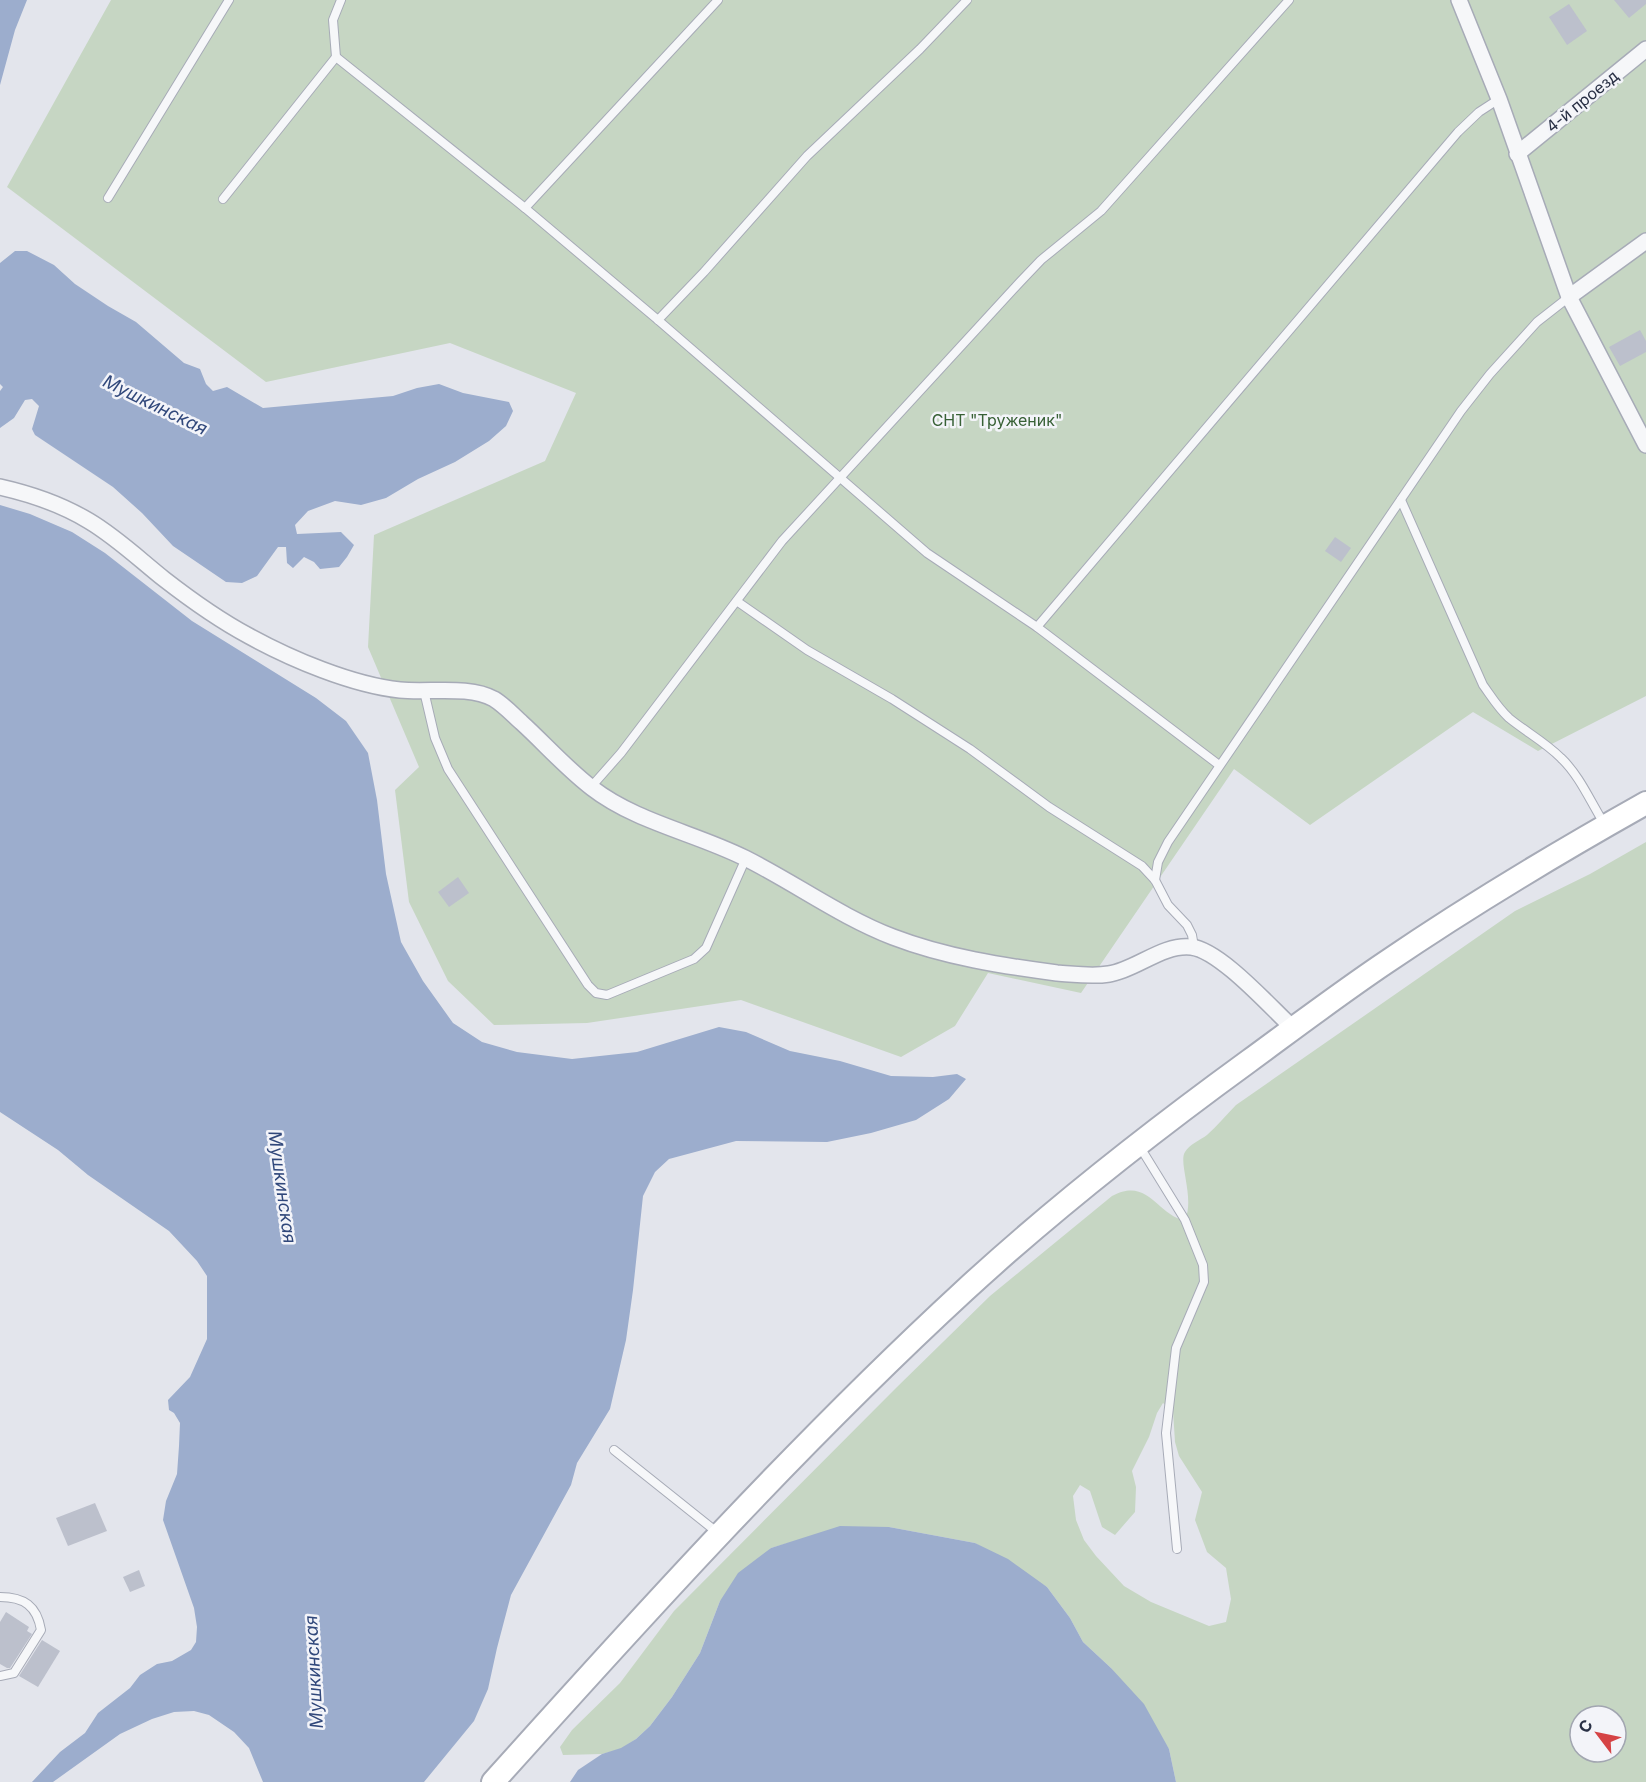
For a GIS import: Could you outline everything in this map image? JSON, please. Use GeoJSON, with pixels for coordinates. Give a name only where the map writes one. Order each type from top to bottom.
{"type":"FeatureCollection","features":[{"type":"Feature","properties":{"kind":"street"},"geometry":{"type":"LineString","coordinates":[[1459,0],[1499,99],[1569,297],[1641,424],[1646,446]]}},
{"type":"Feature","properties":{"kind":"street","name":"4-й проезд"},"geometry":{"type":"LineString","coordinates":[[1517,154],[1646,49]]}},
{"type":"Feature","properties":{"kind":"street"},"geometry":{"type":"LineString","coordinates":[[1569,297],[1646,241]]}},
{"type":"Feature","properties":{"kind":"street"},"geometry":{"type":"LineString","coordinates":[[0,487],[44,500],[88,520],[205,609],[250,637],[293,658],[366,683],[399,690],[475,692],[493,698],[591,787],[633,812],[746,858],[822,902],[893,937],[936,950],[1008,966],[1088,976],[1110,974],[1177,947],[1194,947],[1209,954],[1233,972],[1293,1028]]}},
{"type":"Feature","properties":{"kind":"street"},"geometry":{"type":"LineString","coordinates":[[493,1782],[719,1534],[822,1428],[965,1289],[1047,1218],[1138,1143],[1386,962],[1484,899],[1646,803]]}},
{"type":"Feature","properties":{"kind":"lane"},"geometry":{"type":"LineString","coordinates":[[108,198],[229,0]]}},
{"type":"Feature","properties":{"kind":"lane"},"geometry":{"type":"LineString","coordinates":[[223,199],[336,57],[333,20],[341,0]]}},
{"type":"Feature","properties":{"kind":"lane"},"geometry":{"type":"LineString","coordinates":[[525,208],[718,0]]}},
{"type":"Feature","properties":{"kind":"lane"},"geometry":{"type":"LineString","coordinates":[[658,320],[807,156],[912,57],[967,0]]}},
{"type":"Feature","properties":{"kind":"lane"},"geometry":{"type":"LineString","coordinates":[[591,787],[621,753],[738,602],[782,541],[1041,260],[1101,211],[1289,0]]}},
{"type":"Feature","properties":{"kind":"lane"},"geometry":{"type":"LineString","coordinates":[[336,57],[525,208],[927,553],[1037,627],[1219,765]]}},
{"type":"Feature","properties":{"kind":"lane"},"geometry":{"type":"LineString","coordinates":[[1037,627],[1458,132],[1479,112],[1499,99]]}},
{"type":"Feature","properties":{"kind":"lane"},"geometry":{"type":"LineString","coordinates":[[1155,880],[1158,862],[1168,842],[1461,411],[1490,374],[1537,322],[1569,297]]}},
{"type":"Feature","properties":{"kind":"lane"},"geometry":{"type":"LineString","coordinates":[[1401,500],[1483,685],[1509,718],[1541,740],[1563,760],[1605,826]]}},
{"type":"Feature","properties":{"kind":"lane"},"geometry":{"type":"LineString","coordinates":[[738,602],[807,650],[892,699],[970,749],[1049,807],[1142,866],[1155,880],[1168,905],[1187,925],[1194,947]]}},
{"type":"Feature","properties":{"kind":"lane"},"geometry":{"type":"LineString","coordinates":[[424,691],[435,738],[448,769],[588,985],[596,993],[607,995],[694,959],[706,948],[746,858]]}},
{"type":"Feature","properties":{"kind":"lane"},"geometry":{"type":"LineString","coordinates":[[1138,1143],[1185,1220],[1203,1265],[1204,1282],[1176,1348],[1166,1433],[1177,1549]]}},
{"type":"Feature","properties":{"kind":"lane"},"geometry":{"type":"LineString","coordinates":[[614,1450],[719,1534]]}},
{"type":"Feature","properties":{"kind":"lane"},"geometry":{"type":"LineString","coordinates":[[0,1597],[18,1598],[30,1606],[39,1620],[41,1630],[14,1673],[0,1676]]}},
{"type":"Feature","properties":{"kind":"green space","name":"СНТ \"Труженик\""},"geometry":{"type":"Polygon","coordinates":[[[111,0],[1646,0],[1646,696],[1538,751],[1473,712],[1310,825],[1234,769],[1081,993],[988,973],[955,1026],[901,1057],[741,1000],[587,1023],[494,1025],[448,981],[409,902],[395,790],[419,767],[368,647],[374,535],[545,461],[576,393],[450,343],[266,382],[7,187],[111,0]]]}},
{"type":"Feature","properties":{"kind":"green space"},"geometry":{"type":"Polygon","coordinates":[[[1646,842],[1646,1782],[1176,1782],[1169,1749],[1111,1668],[1083,1642],[1070,1618],[1047,1587],[975,1543],[889,1527],[802,1539],[771,1548],[720,1601],[700,1653],[650,1726],[621,1749],[602,1754],[563,1755],[560,1747],[572,1730],[620,1683],[674,1611],[990,1296],[1112,1196],[1125,1191],[1135,1191],[1152,1199],[1175,1217],[1185,1220],[1188,1211],[1188,1191],[1183,1157],[1187,1149],[1207,1135],[1236,1105],[1515,911],[1590,874],[1646,842]],[[1163,1403],[1157,1413],[1149,1437],[1132,1471],[1136,1487],[1135,1512],[1115,1535],[1102,1527],[1090,1491],[1080,1485],[1073,1496],[1076,1520],[1084,1540],[1124,1586],[1151,1602],[1209,1626],[1226,1622],[1231,1599],[1226,1568],[1207,1552],[1195,1520],[1202,1492],[1179,1456],[1175,1442],[1173,1411],[1163,1403]]]}},
{"type":"Feature","properties":{"kind":"water"},"geometry":{"type":"Polygon","coordinates":[[[0,0],[27,0],[15,30],[0,85],[0,0]]]}},
{"type":"Feature","properties":{"kind":"water","name":"Мушкинская"},"geometry":{"type":"Polygon","coordinates":[[[15,251],[27,251],[54,265],[75,284],[136,322],[184,363],[200,369],[206,384],[213,391],[227,387],[263,408],[393,396],[439,384],[463,393],[509,402],[513,411],[506,426],[489,441],[455,462],[418,479],[386,498],[361,505],[335,501],[308,511],[295,525],[297,534],[341,532],[354,545],[339,567],[320,569],[314,562],[304,557],[293,568],[287,563],[286,547],[278,547],[257,576],[242,583],[226,582],[173,546],[113,487],[35,435],[32,429],[39,406],[32,399],[25,400],[14,418],[0,428],[0,391],[3,387],[0,384],[0,263],[15,251]]]}},
{"type":"Feature","properties":{"kind":"water","name":"Мушкинская"},"geometry":{"type":"Polygon","coordinates":[[[0,505],[30,514],[72,532],[105,553],[192,621],[316,698],[346,721],[368,753],[377,800],[386,874],[401,942],[423,981],[453,1023],[482,1042],[517,1052],[572,1059],[637,1052],[719,1027],[746,1032],[790,1051],[840,1061],[891,1076],[933,1077],[957,1074],[966,1079],[949,1099],[916,1120],[871,1133],[827,1142],[736,1141],[669,1159],[655,1172],[643,1196],[626,1340],[610,1409],[577,1463],[571,1485],[511,1595],[488,1689],[474,1721],[424,1782],[263,1782],[249,1748],[234,1732],[209,1715],[194,1711],[174,1712],[152,1719],[120,1734],[53,1782],[32,1782],[60,1752],[85,1733],[98,1713],[130,1688],[140,1675],[157,1664],[172,1661],[191,1650],[196,1642],[197,1627],[194,1608],[163,1520],[166,1501],[177,1474],[180,1423],[174,1413],[169,1410],[168,1400],[190,1377],[207,1339],[207,1276],[197,1261],[169,1231],[88,1175],[58,1150],[0,1112],[0,505]]]}},
{"type":"Feature","properties":{"kind":"water"},"geometry":{"type":"Polygon","coordinates":[[[840,1526],[889,1527],[975,1543],[1008,1559],[1047,1587],[1070,1618],[1083,1642],[1144,1704],[1169,1749],[1176,1782],[570,1782],[578,1770],[602,1754],[621,1748],[636,1739],[650,1726],[700,1653],[720,1601],[738,1573],[771,1548],[840,1526]]]}},
{"type":"Feature","properties":{"kind":"building"},"geometry":{"type":"Polygon","coordinates":[[[1614,0],[1646,0],[1646,4],[1629,18],[1614,0]]]}},
{"type":"Feature","properties":{"kind":"building"},"geometry":{"type":"Polygon","coordinates":[[[1569,4],[1587,31],[1567,45],[1549,17],[1569,4]]]}},
{"type":"Feature","properties":{"kind":"building"},"geometry":{"type":"Polygon","coordinates":[[[1640,330],[1646,341],[1646,352],[1620,366],[1609,347],[1640,330]]]}},
{"type":"Feature","properties":{"kind":"building"},"geometry":{"type":"Polygon","coordinates":[[[1335,537],[1351,548],[1341,562],[1325,551],[1335,537]]]}},
{"type":"Feature","properties":{"kind":"building"},"geometry":{"type":"Polygon","coordinates":[[[458,877],[469,893],[449,907],[438,892],[458,877]]]}},
{"type":"Feature","properties":{"kind":"building"},"geometry":{"type":"Polygon","coordinates":[[[95,1503],[107,1531],[68,1546],[56,1518],[95,1503]]]}},
{"type":"Feature","properties":{"kind":"building"},"geometry":{"type":"Polygon","coordinates":[[[139,1570],[145,1586],[130,1592],[123,1577],[139,1570]]]}},
{"type":"Feature","properties":{"kind":"building"},"geometry":{"type":"Polygon","coordinates":[[[6,1612],[29,1627],[27,1631],[32,1634],[10,1668],[0,1664],[0,1622],[6,1612]]]}},
{"type":"Feature","properties":{"kind":"building"},"geometry":{"type":"Polygon","coordinates":[[[42,1640],[60,1651],[38,1687],[19,1676],[42,1640]]]}}]}
